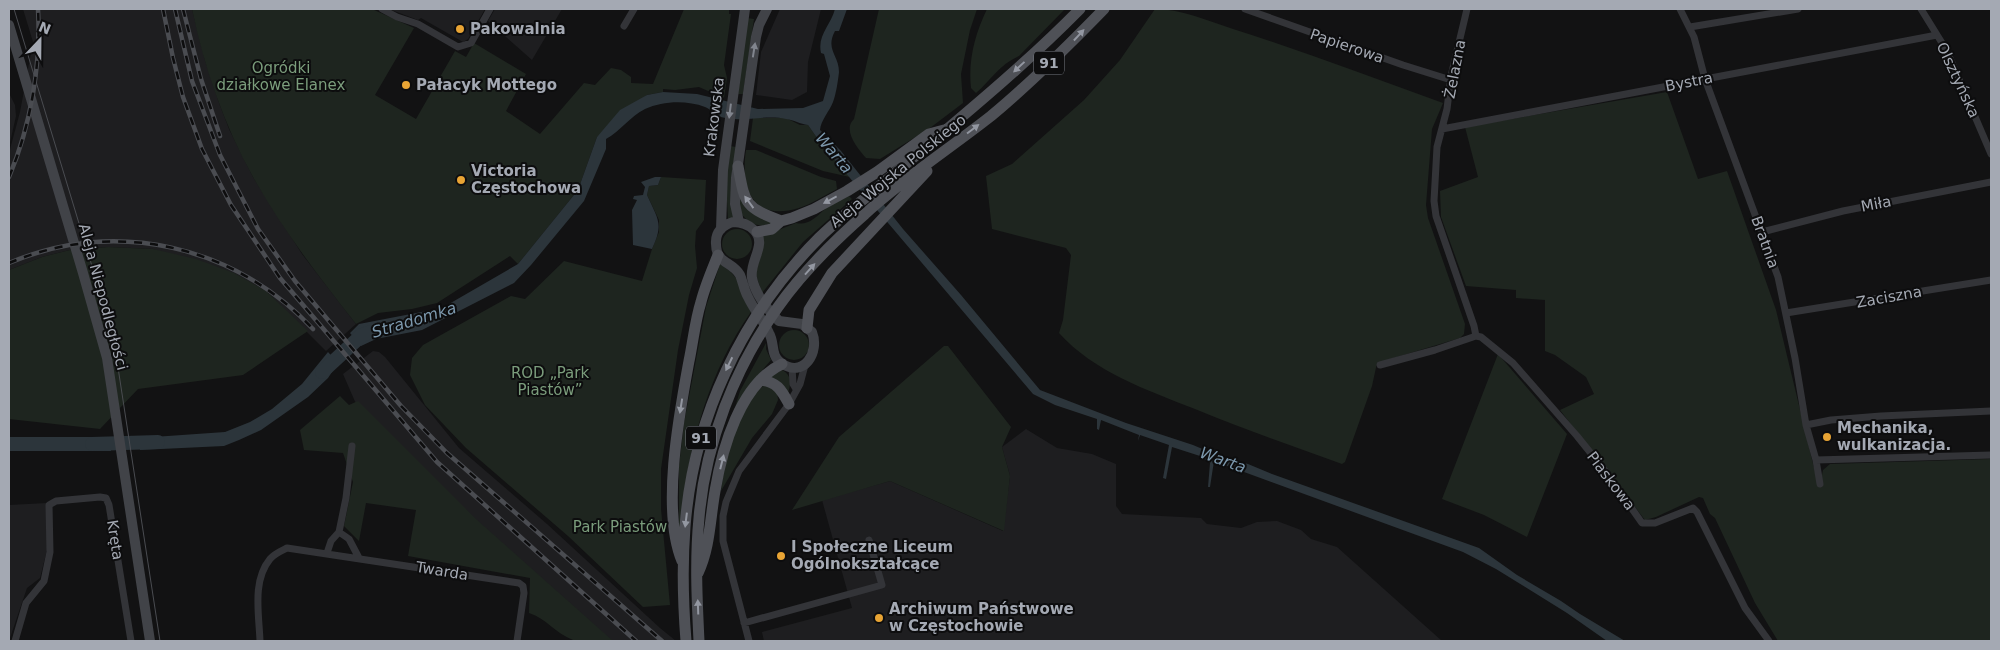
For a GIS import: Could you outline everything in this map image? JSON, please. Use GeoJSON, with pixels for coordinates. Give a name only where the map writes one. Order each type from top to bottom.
{"type":"FeatureCollection","features":[{"type":"Feature","properties":{"kind":"main road","name":"Krakowska"},"geometry":{"type":"LineString","coordinates":[[718,255],[716,238],[721,229],[722,176],[744,9]]}},
{"type":"Feature","properties":{"kind":"main road","name":"Krakowska"},"geometry":{"type":"LineString","coordinates":[[738,222],[735,194],[747,94],[756,37],[766,9]]}},
{"type":"Feature","properties":{"kind":"main road","name":"Aleja Wojska Polskiego"},"geometry":{"type":"LineString","coordinates":[[699,639],[696,577],[699,517],[711,454],[732,391],[761,333],[778,306],[883,184],[985,97],[1080,9]]}},
{"type":"Feature","properties":{"kind":"main road","name":"Aleja Wojska Polskiego"},"geometry":{"type":"LineString","coordinates":[[686,641],[683,565],[688,500],[699,444],[727,368],[753,322],[800,258],[820,238],[862,208],[890,194],[992,115],[1071,43],[1104,9]]}},
{"type":"Feature","properties":{"kind":"main road","name":"Aleja Niepodległości"},"geometry":{"type":"LineString","coordinates":[[9,25],[105,350],[150,641]]}},
{"type":"Feature","properties":{"kind":"main road"},"geometry":{"type":"LineString","coordinates":[[757,232],[772,228],[781,221],[807,212],[847,191],[877,172],[929,134],[948,129]]}},
{"type":"Feature","properties":{"kind":"main road"},"geometry":{"type":"LineString","coordinates":[[807,328],[809,310],[823,285],[842,261],[954,144]]}},
{"type":"Feature","properties":{"kind":"main road"},"geometry":{"type":"LineString","coordinates":[[738,166],[742,191],[747,202],[762,214],[781,221]]}},
{"type":"Feature","properties":{"kind":"main road"},"geometry":{"type":"LineString","coordinates":[[696,577],[705,559],[715,490],[725,448],[743,405],[766,373],[787,365],[805,364],[812,356],[816,345],[812,332],[802,324],[778,321],[756,289],[751,270],[759,250],[760,242],[757,232],[751,226],[738,222],[727,224],[721,229]]}},
{"type":"Feature","properties":{"kind":"main road"},"geometry":{"type":"LineString","coordinates":[[718,255],[721,260],[738,273],[748,298],[769,332],[774,354],[787,365]]}},
{"type":"Feature","properties":{"kind":"main road"},"geometry":{"type":"LineString","coordinates":[[683,565],[676,546],[673,486],[675,455],[684,386],[701,301],[718,255]]}},
{"type":"Feature","properties":{"kind":"main road"},"geometry":{"type":"LineString","coordinates":[[760,380],[776,384],[781,388],[789,404]]}},
{"type":"Feature","properties":{"kind":"street"},"geometry":{"type":"LineString","coordinates":[[382,9],[397,17],[418,24],[458,47],[471,43],[490,9]]}},
{"type":"Feature","properties":{"kind":"street"},"geometry":{"type":"LineString","coordinates":[[624,26],[634,9]]}},
{"type":"Feature","properties":{"kind":"street","name":"Papierowa"},"geometry":{"type":"LineString","coordinates":[[1244,9],[1450,80]]}},
{"type":"Feature","properties":{"kind":"street","name":"Żelazna"},"geometry":{"type":"LineString","coordinates":[[1442,129],[1450,80],[1467,9]]}},
{"type":"Feature","properties":{"kind":"street","name":"Bratnia"},"geometry":{"type":"LineString","coordinates":[[1680,9],[1690,27],[1705,79],[1778,277],[1806,425],[1816,460],[1820,484]]}},
{"type":"Feature","properties":{"kind":"street"},"geometry":{"type":"LineString","coordinates":[[1690,27],[1798,9]]}},
{"type":"Feature","properties":{"kind":"street","name":"Olsztyńska"},"geometry":{"type":"LineString","coordinates":[[1921,9],[1947,52],[1991,154]]}},
{"type":"Feature","properties":{"kind":"street","name":"Bystra"},"geometry":{"type":"LineString","coordinates":[[1442,129],[1937,35]]}},
{"type":"Feature","properties":{"kind":"street"},"geometry":{"type":"LineString","coordinates":[[1380,365],[1476,336],[1436,216],[1434,201],[1437,147],[1442,129]]}},
{"type":"Feature","properties":{"kind":"street","name":"Miła"},"geometry":{"type":"LineString","coordinates":[[1762,232],[1843,210],[1991,182]]}},
{"type":"Feature","properties":{"kind":"street","name":"Zaciszna"},"geometry":{"type":"LineString","coordinates":[[1786,313],[1991,280]]}},
{"type":"Feature","properties":{"kind":"street","name":"Piaskowa"},"geometry":{"type":"LineString","coordinates":[[1476,336],[1482,337],[1513,364],[1606,472],[1642,523],[1655,523],[1693,508],[1697,512],[1745,608],[1769,641]]}},
{"type":"Feature","properties":{"kind":"street"},"geometry":{"type":"LineString","coordinates":[[749,641],[723,541],[723,516],[726,502],[739,471],[789,404],[800,384],[805,364]]}},
{"type":"Feature","properties":{"kind":"street"},"geometry":{"type":"LineString","coordinates":[[787,365],[796,389]]}},
{"type":"Feature","properties":{"kind":"street"},"geometry":{"type":"LineString","coordinates":[[1806,425],[1831,420],[1881,416],[1991,411]]}},
{"type":"Feature","properties":{"kind":"street"},"geometry":{"type":"LineString","coordinates":[[327,553],[331,541],[339,532],[346,498],[352,446]]}},
{"type":"Feature","properties":{"kind":"street"},"geometry":{"type":"LineString","coordinates":[[1816,460],[1991,455]]}},
{"type":"Feature","properties":{"kind":"street","name":"Kręta"},"geometry":{"type":"LineString","coordinates":[[15,641],[26,603],[44,581],[50,552],[49,505],[56,501],[100,497],[106,498],[108,502],[131,641]]}},
{"type":"Feature","properties":{"kind":"street"},"geometry":{"type":"LineString","coordinates":[[339,532],[349,540],[359,558]]}},
{"type":"Feature","properties":{"kind":"street"},"geometry":{"type":"LineString","coordinates":[[744,623],[882,585],[869,540]]}},
{"type":"Feature","properties":{"kind":"street","name":"Twarda"},"geometry":{"type":"LineString","coordinates":[[260,641],[257,597],[261,574],[271,557],[286,548],[519,583],[523,586],[524,593],[517,641]]}},
{"type":"Feature","properties":{"kind":"shaded area"},"geometry":{"type":"Polygon","coordinates":[[[23,9],[192,9],[205,60],[218,100],[229,129],[253,177],[302,254],[356,324],[326,351],[266,291],[153,249],[108,247],[70,250],[42,257],[9,270],[9,153],[20,112],[33,42],[23,9]]]}},
{"type":"Feature","properties":{"kind":"shaded area","name":"Pakowalnia"},"geometry":{"type":"Polygon","coordinates":[[[389,9],[485,9],[468,39],[463,42],[421,18],[418,20],[389,9]]]}},
{"type":"Feature","properties":{"kind":"shaded area"},"geometry":{"type":"Polygon","coordinates":[[[495,9],[562,9],[532,60],[488,21],[495,9]]]}},
{"type":"Feature","properties":{"kind":"shaded area"},"geometry":{"type":"Polygon","coordinates":[[[780,9],[821,9],[808,62],[807,92],[792,100],[756,95],[761,52],[780,9]]]}},
{"type":"Feature","properties":{"kind":"shaded area"},"geometry":{"type":"Polygon","coordinates":[[[9,93],[15,105],[16,116],[9,147],[9,93]]]}},
{"type":"Feature","properties":{"kind":"shaded area"},"geometry":{"type":"Polygon","coordinates":[[[373,351],[379,352],[385,357],[459,448],[547,524],[676,641],[609,641],[539,583],[360,413],[343,374],[373,351]]]}},
{"type":"Feature","properties":{"kind":"shaded area"},"geometry":{"type":"Polygon","coordinates":[[[1026,429],[1057,448],[1092,454],[1116,464],[1116,506],[1122,514],[1201,518],[1207,524],[1241,528],[1257,522],[1277,521],[1301,530],[1311,539],[1337,547],[1442,641],[764,641],[762,632],[852,608],[822,500],[890,481],[1003,531],[1010,476],[1002,447],[1026,429]]]}},
{"type":"Feature","properties":{"kind":"shaded area"},"geometry":{"type":"Polygon","coordinates":[[[47,503],[47,550],[40,578],[27,588],[9,641],[9,505],[47,503]]]}},
{"type":"Feature","properties":{"kind":"green space","name":"Ogródki działkowe Elanex"},"geometry":{"type":"Polygon","coordinates":[[[192,9],[372,9],[414,28],[375,95],[416,119],[455,51],[466,57],[474,43],[526,74],[506,111],[540,134],[584,83],[595,85],[611,68],[621,70],[631,77],[631,83],[653,84],[684,9],[729,9],[729,14],[731,14],[724,65],[727,78],[724,98],[699,87],[675,90],[663,89],[663,92],[647,95],[597,137],[578,190],[518,264],[510,256],[437,303],[412,309],[378,313],[356,324],[289,234],[253,177],[233,137],[216,95],[192,9]]]}},
{"type":"Feature","properties":{"kind":"green space"},"geometry":{"type":"Polygon","coordinates":[[[879,9],[977,9],[970,30],[961,74],[963,103],[930,128],[880,159],[866,158],[850,134],[851,123],[854,119],[879,9]]]}},
{"type":"Feature","properties":{"kind":"green space"},"geometry":{"type":"Polygon","coordinates":[[[987,9],[1065,9],[1019,56],[1001,68],[976,93],[971,88],[972,57],[979,28],[987,9]]]}},
{"type":"Feature","properties":{"kind":"green space"},"geometry":{"type":"Polygon","coordinates":[[[1155,9],[1185,13],[1204,19],[1312,55],[1443,103],[1432,129],[1426,205],[1428,218],[1465,324],[1464,334],[1460,338],[1377,363],[1372,386],[1345,462],[1342,464],[1158,395],[1088,359],[1059,333],[1063,320],[1071,255],[1066,248],[992,229],[986,176],[1012,164],[1084,100],[1120,60],[1155,9]]]}},
{"type":"Feature","properties":{"kind":"green space"},"geometry":{"type":"Polygon","coordinates":[[[747,18],[754,19],[743,94],[738,94],[747,18]]]}},
{"type":"Feature","properties":{"kind":"green space"},"geometry":{"type":"Polygon","coordinates":[[[1667,92],[1698,179],[1727,171],[1776,310],[1815,472],[1821,480],[1823,470],[1830,464],[1991,459],[1991,641],[1778,641],[1755,603],[1715,518],[1710,514],[1703,498],[1699,497],[1656,517],[1645,520],[1560,410],[1594,394],[1586,377],[1555,355],[1545,351],[1545,300],[1516,298],[1516,290],[1466,286],[1441,217],[1440,191],[1478,177],[1465,127],[1667,92]]]}},
{"type":"Feature","properties":{"kind":"green space"},"geometry":{"type":"Polygon","coordinates":[[[753,118],[786,118],[800,125],[808,125],[822,145],[850,177],[823,171],[750,141],[753,118]]]}},
{"type":"Feature","properties":{"kind":"green space"},"geometry":{"type":"Polygon","coordinates":[[[730,146],[736,147],[734,217],[728,219],[726,185],[730,146]]]}},
{"type":"Feature","properties":{"kind":"green space"},"geometry":{"type":"Polygon","coordinates":[[[746,150],[756,150],[821,177],[836,181],[837,189],[799,208],[783,211],[770,210],[760,206],[753,199],[745,177],[746,150]]]}},
{"type":"Feature","properties":{"kind":"green space","name":"ROD „Park Piastów”"},"geometry":{"type":"Polygon","coordinates":[[[661,177],[706,180],[704,220],[696,231],[697,268],[689,295],[678,350],[661,469],[661,509],[670,605],[643,607],[568,536],[466,448],[425,405],[410,375],[412,358],[423,345],[511,296],[525,299],[564,261],[642,281],[659,232],[659,220],[647,195],[649,186],[658,185],[661,177]]]}},
{"type":"Feature","properties":{"kind":"green space"},"geometry":{"type":"Polygon","coordinates":[[[738,193],[778,222],[757,225],[748,221],[740,212],[738,193]]]}},
{"type":"Feature","properties":{"kind":"green space"},"geometry":{"type":"Polygon","coordinates":[[[849,196],[852,199],[803,242],[762,293],[756,275],[763,236],[796,223],[808,222],[830,206],[849,196]]]}},
{"type":"Feature","properties":{"kind":"green space"},"geometry":{"type":"Polygon","coordinates":[[[737,229],[748,233],[752,244],[748,255],[737,259],[726,255],[722,244],[726,233],[737,229]]]}},
{"type":"Feature","properties":{"kind":"green space"},"geometry":{"type":"Polygon","coordinates":[[[108,247],[153,249],[196,259],[234,273],[266,291],[308,331],[243,375],[138,389],[100,429],[9,419],[9,270],[42,257],[70,250],[108,247]]]}},
{"type":"Feature","properties":{"kind":"green space"},"geometry":{"type":"Polygon","coordinates":[[[720,264],[737,279],[751,312],[721,363],[700,419],[687,476],[679,535],[679,466],[684,423],[706,307],[720,264]]]}},
{"type":"Feature","properties":{"kind":"green space"},"geometry":{"type":"Polygon","coordinates":[[[794,330],[805,334],[809,345],[805,356],[794,360],[783,356],[779,345],[783,334],[794,330]]]}},
{"type":"Feature","properties":{"kind":"green space"},"geometry":{"type":"Polygon","coordinates":[[[766,343],[766,349],[771,360],[748,387],[733,414],[740,391],[766,343]]]}},
{"type":"Feature","properties":{"kind":"green space"},"geometry":{"type":"Polygon","coordinates":[[[944,346],[948,346],[1011,427],[1002,447],[1010,476],[1004,531],[890,481],[792,510],[839,437],[944,346]]]}},
{"type":"Feature","properties":{"kind":"green space"},"geometry":{"type":"Polygon","coordinates":[[[1498,354],[1567,434],[1527,537],[1484,515],[1442,499],[1498,354]]]}},
{"type":"Feature","properties":{"kind":"green space"},"geometry":{"type":"Polygon","coordinates":[[[782,370],[788,374],[790,380],[788,393],[767,377],[782,370]]]}},
{"type":"Feature","properties":{"kind":"green space"},"geometry":{"type":"Polygon","coordinates":[[[765,385],[777,391],[778,400],[772,414],[752,438],[721,491],[730,449],[741,417],[756,392],[765,385]]]}},
{"type":"Feature","properties":{"kind":"green space"},"geometry":{"type":"Polygon","coordinates":[[[340,396],[349,405],[358,401],[476,519],[613,641],[588,643],[577,641],[561,634],[541,619],[529,613],[530,578],[408,556],[416,510],[366,503],[359,541],[344,526],[353,482],[343,453],[304,450],[300,430],[340,396]]]}},
{"type":"Feature","properties":{"kind":"water","name":"Warta"},"geometry":{"type":"Polygon","coordinates":[[[835,9],[847,9],[839,31],[835,31],[831,43],[839,76],[833,102],[820,130],[841,151],[903,229],[1040,390],[1126,423],[1193,445],[1219,456],[1248,464],[1479,548],[1517,575],[1625,641],[1607,641],[1567,613],[1496,569],[1463,552],[1214,461],[1210,487],[1208,487],[1210,463],[1200,456],[1172,447],[1166,479],[1163,478],[1169,445],[1140,435],[1138,441],[1139,435],[1101,420],[1099,430],[1097,429],[1097,419],[1055,405],[1033,394],[822,145],[808,125],[789,120],[770,117],[729,119],[719,116],[705,107],[682,102],[659,104],[645,109],[606,139],[606,149],[584,201],[514,283],[422,330],[376,339],[361,346],[350,333],[359,324],[442,308],[518,264],[578,190],[597,137],[620,110],[647,95],[663,92],[697,94],[758,109],[803,108],[823,101],[830,76],[820,47],[823,35],[835,9]]]}},
{"type":"Feature","properties":{"kind":"water"},"geometry":{"type":"Polygon","coordinates":[[[661,177],[658,185],[649,186],[647,195],[657,216],[659,227],[652,249],[633,245],[632,210],[637,200],[633,199],[634,196],[643,195],[645,187],[641,182],[661,177]]]}},
{"type":"Feature","properties":{"kind":"water"},"geometry":{"type":"Polygon","coordinates":[[[328,352],[338,363],[328,378],[308,397],[261,430],[224,446],[140,450],[139,438],[225,432],[250,422],[272,409],[302,384],[328,352]]]}},
{"type":"Feature","properties":{"kind":"water"},"geometry":{"type":"Polygon","coordinates":[[[9,437],[109,437],[111,451],[9,451],[9,437]]]}},
{"type":"Feature","properties":{"kind":"waterway","name":"Stradomka"},"geometry":{"type":"LineString","coordinates":[[322,372],[362,335],[371,332]]}},
{"type":"Feature","properties":{"kind":"waterway","name":"Stradomka"},"geometry":{"type":"LineString","coordinates":[[92,444],[158,442]]}},
{"type":"Feature","properties":{"kind":"tram line"},"geometry":{"type":"LineString","coordinates":[[14,9],[105,309],[115,348],[160,641]]}},
{"type":"Feature","properties":{"kind":"railway"},"geometry":{"type":"LineString","coordinates":[[9,177],[23,137],[33,95],[38,52],[38,9]]}},
{"type":"Feature","properties":{"kind":"railway"},"geometry":{"type":"LineString","coordinates":[[163,9],[183,97],[202,149],[231,205],[280,278],[437,462],[636,641]]}},
{"type":"Feature","properties":{"kind":"railway"},"geometry":{"type":"LineString","coordinates":[[175,9],[192,81],[220,155],[258,229],[295,281],[401,406],[447,453],[662,641]]}},
{"type":"Feature","properties":{"kind":"railway"},"geometry":{"type":"LineString","coordinates":[[183,9],[201,79],[220,136]]}},
{"type":"Feature","properties":{"kind":"railway"},"geometry":{"type":"LineString","coordinates":[[9,263],[50,249],[91,243],[131,242],[172,248],[210,259],[247,277],[282,300],[313,329]]}},
{"type":"Feature","properties":{"kind":"place","name":"Pakowalnia"},"geometry":{"type":"Point","coordinates":[460,29]}},
{"type":"Feature","properties":{"kind":"place","name":"Pałacyk Mottego"},"geometry":{"type":"Point","coordinates":[406,85]}},
{"type":"Feature","properties":{"kind":"place","name":"Victoria Częstochowa"},"geometry":{"type":"Point","coordinates":[461,180]}},
{"type":"Feature","properties":{"kind":"place","name":"Mechanika, wulkanizacja."},"geometry":{"type":"Point","coordinates":[1827,437]}},
{"type":"Feature","properties":{"kind":"place","name":"I Społeczne Liceum Ogólnokształcące"},"geometry":{"type":"Point","coordinates":[781,556]}},
{"type":"Feature","properties":{"kind":"place","name":"Archiwum Państwowe w Częstochowie"},"geometry":{"type":"Point","coordinates":[879,618]}},
{"type":"Feature","properties":{"kind":"park label","name":"Park Piastów"},"geometry":{"type":"Point","coordinates":[620,527]}}]}
